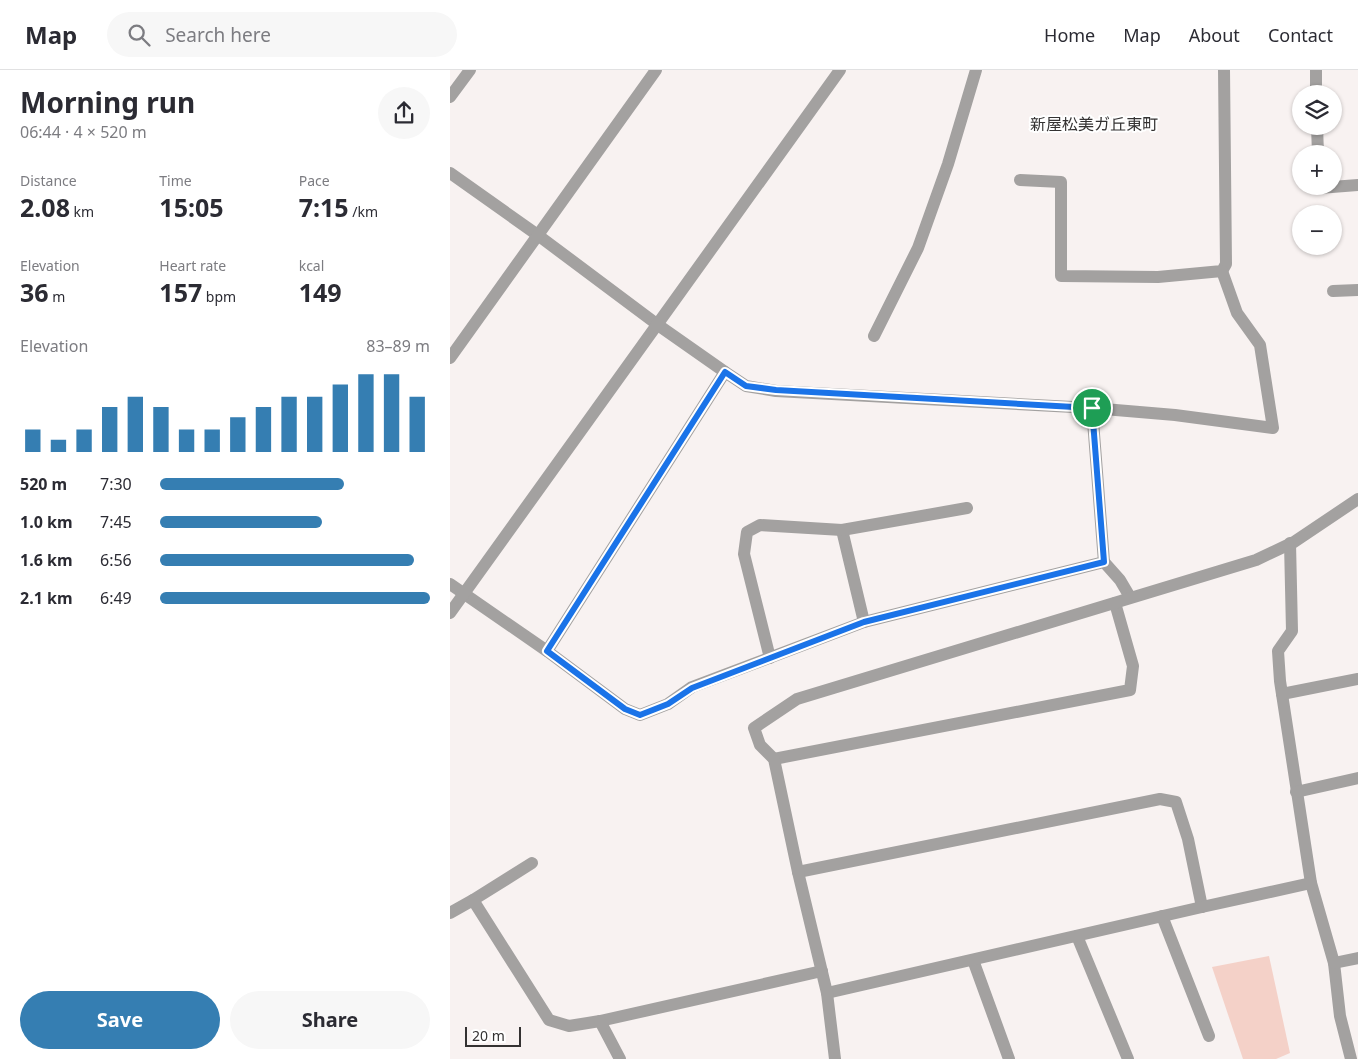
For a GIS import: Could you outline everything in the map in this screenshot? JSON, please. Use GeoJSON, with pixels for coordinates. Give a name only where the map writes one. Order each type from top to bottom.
{"type":"FeatureCollection","features":[{"type":"Feature","properties":{"kind":"street"},"geometry":{"type":"LineString","coordinates":[[450,98],[470,70]]}},
{"type":"Feature","properties":{"kind":"street"},"geometry":{"type":"LineString","coordinates":[[450,358],[656,70]]}},
{"type":"Feature","properties":{"kind":"street"},"geometry":{"type":"LineString","coordinates":[[450,613],[840,70]]}},
{"type":"Feature","properties":{"kind":"street"},"geometry":{"type":"LineString","coordinates":[[874,336],[918,248],[948,164],[976,70]]}},
{"type":"Feature","properties":{"kind":"street"},"geometry":{"type":"LineString","coordinates":[[450,173],[746,386],[776,390],[1092,408],[1175,415],[1273,428],[1260,345],[1237,313],[1222,271],[1226,264],[1224,70]]}},
{"type":"Feature","properties":{"kind":"street"},"geometry":{"type":"LineString","coordinates":[[1316,70],[1316,85]]}},
{"type":"Feature","properties":{"kind":"street"},"geometry":{"type":"LineString","coordinates":[[1020,180],[1061,182],[1061,276],[1158,277],[1222,271]]}},
{"type":"Feature","properties":{"kind":"street"},"geometry":{"type":"LineString","coordinates":[[1342,186],[1358,185]]}},
{"type":"Feature","properties":{"kind":"street"},"geometry":{"type":"LineString","coordinates":[[1334,291],[1358,290]]}},
{"type":"Feature","properties":{"kind":"street"},"geometry":{"type":"LineString","coordinates":[[547,651],[725,372]]}},
{"type":"Feature","properties":{"kind":"street"},"geometry":{"type":"LineString","coordinates":[[1092,408],[1104,562],[1120,580],[1130,598]]}},
{"type":"Feature","properties":{"kind":"street"},"geometry":{"type":"LineString","coordinates":[[835,1059],[827,993],[798,872],[774,759],[760,745],[754,728],[797,699],[1256,560],[1290,544],[1358,499]]}},
{"type":"Feature","properties":{"kind":"street"},"geometry":{"type":"LineString","coordinates":[[770,658],[744,554],[747,532],[760,525],[842,530],[967,508]]}},
{"type":"Feature","properties":{"kind":"street"},"geometry":{"type":"LineString","coordinates":[[842,530],[864,622]]}},
{"type":"Feature","properties":{"kind":"street"},"geometry":{"type":"LineString","coordinates":[[1290,544],[1292,631],[1278,651],[1282,694],[1311,884],[1334,963],[1340,1016],[1351,1059]]}},
{"type":"Feature","properties":{"kind":"street"},"geometry":{"type":"LineString","coordinates":[[450,584],[547,651],[625,709],[640,715],[668,704],[692,688],[864,622],[1104,562]]}},
{"type":"Feature","properties":{"kind":"street"},"geometry":{"type":"LineString","coordinates":[[774,759],[1130,690],[1133,666],[1115,603]]}},
{"type":"Feature","properties":{"kind":"street"},"geometry":{"type":"LineString","coordinates":[[1282,694],[1358,679]]}},
{"type":"Feature","properties":{"kind":"street"},"geometry":{"type":"LineString","coordinates":[[1296,792],[1358,778]]}},
{"type":"Feature","properties":{"kind":"street"},"geometry":{"type":"LineString","coordinates":[[798,872],[1160,799],[1176,802],[1188,839],[1202,907]]}},
{"type":"Feature","properties":{"kind":"street"},"geometry":{"type":"LineString","coordinates":[[450,914],[532,863]]}},
{"type":"Feature","properties":{"kind":"street"},"geometry":{"type":"LineString","coordinates":[[827,993],[1162,916],[1311,884]]}},
{"type":"Feature","properties":{"kind":"street"},"geometry":{"type":"LineString","coordinates":[[473,900],[549,1020],[569,1026],[600,1021],[822,971]]}},
{"type":"Feature","properties":{"kind":"street"},"geometry":{"type":"LineString","coordinates":[[1162,916],[1209,1036]]}},
{"type":"Feature","properties":{"kind":"street"},"geometry":{"type":"LineString","coordinates":[[1077,936],[1128,1059]]}},
{"type":"Feature","properties":{"kind":"street"},"geometry":{"type":"LineString","coordinates":[[1334,963],[1358,958]]}},
{"type":"Feature","properties":{"kind":"street"},"geometry":{"type":"LineString","coordinates":[[973,960],[1009,1059]]}},
{"type":"Feature","properties":{"kind":"street"},"geometry":{"type":"LineString","coordinates":[[600,1021],[620,1059]]}},
{"type":"Feature","properties":{"kind":"shaded area"},"geometry":{"type":"Polygon","coordinates":[[[1269,956],[1290,1053],[1276,1059],[1243,1059],[1212,967],[1269,956]]]}},
{"type":"Feature","properties":{"kind":"district","name":"新屋松美ガ丘東町"},"geometry":{"type":"Point","coordinates":[1094,124]}},
{"type":"Feature","properties":{"kind":"route"},"geometry":{"type":"LineString","coordinates":[[725,372],[746,386],[776,390],[1092,408],[1104,562],[864,622],[692,688],[668,704],[640,715],[625,709],[547,651],[725,372]]}}]}
